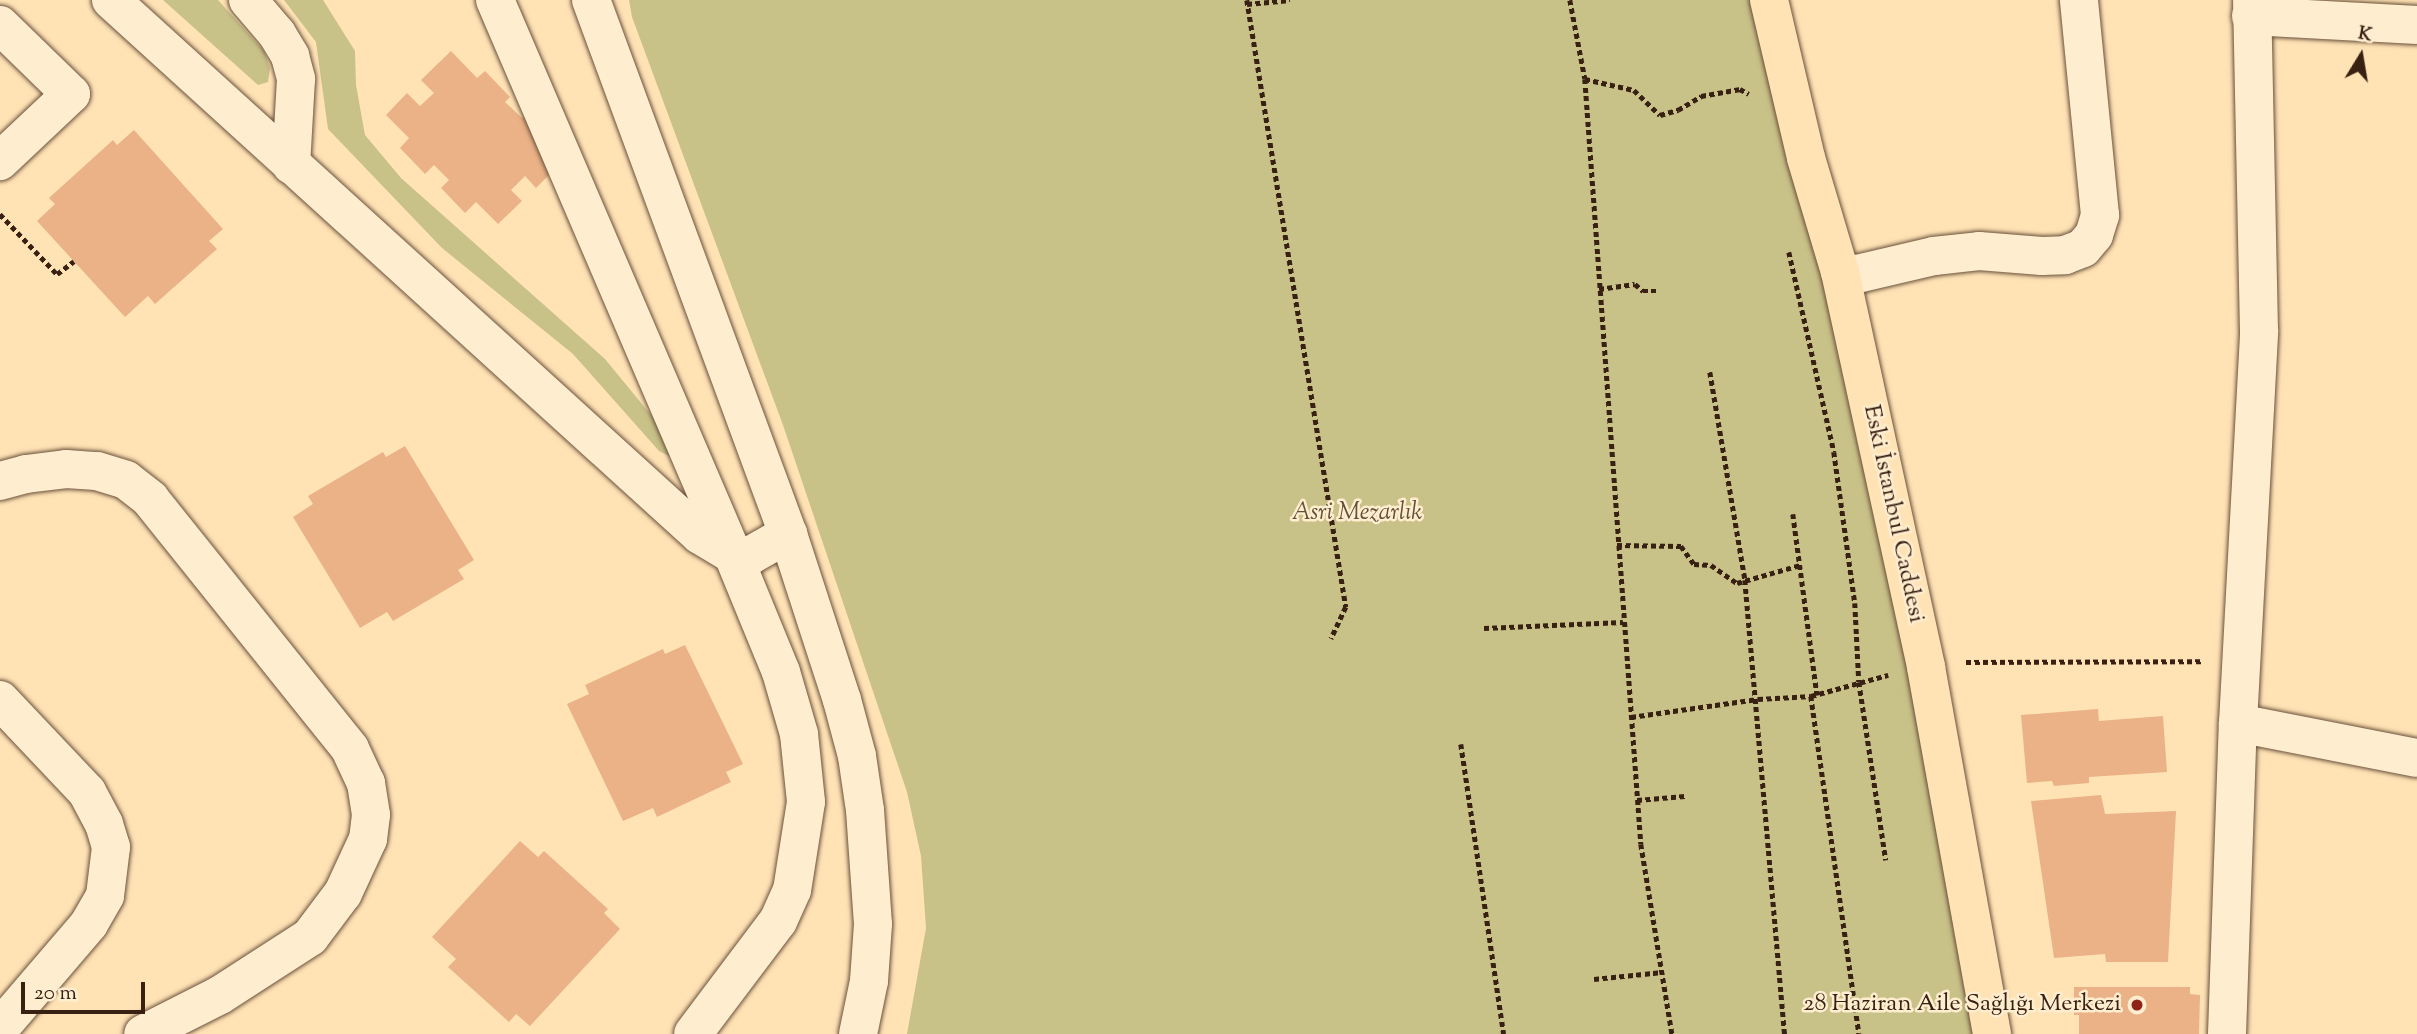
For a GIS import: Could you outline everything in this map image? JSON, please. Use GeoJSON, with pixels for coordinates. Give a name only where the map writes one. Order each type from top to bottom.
{"type":"FeatureCollection","features":[{"type":"Feature","properties":{"kind":"main road","name":"Eski İstanbul Caddesi"},"geometry":{"type":"LineString","coordinates":[[1769,0],[1806,158],[1848,273]]}},
{"type":"Feature","properties":{"kind":"main road","name":"Eski İstanbul Caddesi"},"geometry":{"type":"LineString","coordinates":[[1790,0],[1935,664],[2008,1034]]}},
{"type":"Feature","properties":{"kind":"main road","name":"Eski İstanbul Caddesi"},"geometry":{"type":"LineString","coordinates":[[1935,664],[1992,1034]]}},
{"type":"Feature","properties":{"kind":"street"},"geometry":{"type":"LineString","coordinates":[[111,0],[700,536],[733,555],[751,555],[788,534]]}},
{"type":"Feature","properties":{"kind":"street"},"geometry":{"type":"LineString","coordinates":[[248,0],[277,34],[290,56],[296,79],[291,165]]}},
{"type":"Feature","properties":{"kind":"street"},"geometry":{"type":"LineString","coordinates":[[495,0],[733,555],[781,672],[799,734],[806,802],[792,890],[778,921],[693,1034]]}},
{"type":"Feature","properties":{"kind":"street"},"geometry":{"type":"LineString","coordinates":[[591,0],[788,534],[842,700],[857,756],[865,810],[873,924],[869,981],[858,1034]]}},
{"type":"Feature","properties":{"kind":"street"},"geometry":{"type":"LineString","coordinates":[[1848,273],[1934,256],[1979,251],[2065,255],[2083,248],[2094,235],[2100,215],[2079,0]]}},
{"type":"Feature","properties":{"kind":"street"},"geometry":{"type":"LineString","coordinates":[[2227,1034],[2238,723],[2259,331],[2252,8],[2417,25]]}},
{"type":"Feature","properties":{"kind":"street"},"geometry":{"type":"LineString","coordinates":[[0,25],[71,93],[0,162]]}},
{"type":"Feature","properties":{"kind":"street"},"geometry":{"type":"LineString","coordinates":[[0,481],[26,474],[66,469],[127,480],[142,493],[350,749],[366,783],[371,815],[368,839],[344,893],[310,937],[220,995],[143,1034]]}},
{"type":"Feature","properties":{"kind":"street"},"geometry":{"type":"LineString","coordinates":[[0,1028],[89,924],[105,895],[111,847],[104,824],[87,792],[1,705]]}},
{"type":"Feature","properties":{"kind":"street"},"geometry":{"type":"LineString","coordinates":[[2238,723],[2417,758]]}},
{"type":"Feature","properties":{"kind":"path"},"geometry":{"type":"LineString","coordinates":[[1290,0],[1247,2],[1346,607],[1331,639]]}},
{"type":"Feature","properties":{"kind":"path"},"geometry":{"type":"LineString","coordinates":[[1570,0],[1585,79],[1640,844],[1672,1034]]}},
{"type":"Feature","properties":{"kind":"path"},"geometry":{"type":"LineString","coordinates":[[1585,79],[1634,90],[1660,115],[1678,110],[1701,96],[1740,89],[1757,98]]}},
{"type":"Feature","properties":{"kind":"path"},"geometry":{"type":"LineString","coordinates":[[0,214],[57,274],[74,261]]}},
{"type":"Feature","properties":{"kind":"path"},"geometry":{"type":"LineString","coordinates":[[1787,244],[1834,452],[1855,603],[1859,682],[1886,860]]}},
{"type":"Feature","properties":{"kind":"path"},"geometry":{"type":"LineString","coordinates":[[1599,289],[1635,284],[1643,291],[1658,291]]}},
{"type":"Feature","properties":{"kind":"path"},"geometry":{"type":"LineString","coordinates":[[1710,372],[1745,580],[1758,699],[1785,1034]]}},
{"type":"Feature","properties":{"kind":"path"},"geometry":{"type":"LineString","coordinates":[[1793,514],[1859,1034]]}},
{"type":"Feature","properties":{"kind":"path"},"geometry":{"type":"LineString","coordinates":[[1617,545],[1681,546],[1694,564],[1711,565],[1737,583],[1800,565]]}},
{"type":"Feature","properties":{"kind":"path"},"geometry":{"type":"LineString","coordinates":[[1484,628],[1623,622]]}},
{"type":"Feature","properties":{"kind":"path"},"geometry":{"type":"LineString","coordinates":[[1631,717],[1758,699],[1814,695],[1935,664],[2242,661]]}},
{"type":"Feature","properties":{"kind":"path"},"geometry":{"type":"LineString","coordinates":[[1461,744],[1504,1034]]}},
{"type":"Feature","properties":{"kind":"path"},"geometry":{"type":"LineString","coordinates":[[1637,800],[1685,796]]}},
{"type":"Feature","properties":{"kind":"path"},"geometry":{"type":"LineString","coordinates":[[1594,979],[1663,972]]}},
{"type":"Feature","properties":{"kind":"green space"},"geometry":{"type":"Polygon","coordinates":[[[163,0],[218,0],[264,51],[270,68],[268,82],[258,85],[163,0]]]}},
{"type":"Feature","properties":{"kind":"green space"},"geometry":{"type":"Polygon","coordinates":[[[284,0],[323,0],[355,51],[356,85],[365,135],[401,178],[605,359],[660,426],[671,457],[659,451],[573,354],[442,248],[328,129],[316,42],[284,0]]]}},
{"type":"Feature","properties":{"kind":"green space","name":"Asri Mezarlık"},"geometry":{"type":"Polygon","coordinates":[[[629,0],[1751,0],[1869,440],[1975,1034],[907,1034],[926,928],[921,856],[907,792],[783,425],[632,17],[629,0]]]}},
{"type":"Feature","properties":{"kind":"building"},"geometry":{"type":"Polygon","coordinates":[[[451,51],[477,78],[485,71],[510,97],[505,102],[522,118],[528,112],[563,161],[536,188],[525,176],[511,190],[522,201],[498,224],[476,202],[465,213],[441,188],[449,180],[434,165],[425,174],[400,148],[409,138],[386,115],[407,93],[420,106],[434,93],[421,80],[451,51]]]}},
{"type":"Feature","properties":{"kind":"building"},"geometry":{"type":"Polygon","coordinates":[[[134,130],[223,229],[209,241],[217,249],[155,304],[148,296],[125,317],[37,221],[55,204],[49,198],[113,140],[117,145],[134,130]]]}},
{"type":"Feature","properties":{"kind":"building"},"geometry":{"type":"Polygon","coordinates":[[[405,446],[474,560],[458,570],[464,579],[393,621],[387,612],[360,628],[293,517],[313,504],[308,496],[383,452],[386,457],[405,446]]]}},
{"type":"Feature","properties":{"kind":"building"},"geometry":{"type":"Polygon","coordinates":[[[685,645],[743,764],[726,772],[731,782],[657,817],[653,808],[623,821],[567,704],[589,694],[585,685],[663,649],[665,654],[685,645]]]}},
{"type":"Feature","properties":{"kind":"building"},"geometry":{"type":"Polygon","coordinates":[[[2098,709],[2099,721],[2163,716],[2167,772],[2089,777],[2089,783],[2054,786],[2052,781],[2027,783],[2021,715],[2098,709]]]}},
{"type":"Feature","properties":{"kind":"building"},"geometry":{"type":"Polygon","coordinates":[[[2101,795],[2105,814],[2176,811],[2168,962],[2106,962],[2105,954],[2054,958],[2031,801],[2101,795]]]}},
{"type":"Feature","properties":{"kind":"building"},"geometry":{"type":"Polygon","coordinates":[[[520,841],[538,857],[544,851],[608,909],[604,913],[620,929],[530,1026],[516,1014],[509,1022],[448,967],[456,959],[432,937],[520,841]]]}},
{"type":"Feature","properties":{"kind":"building","name":"28 Haziran Aile Sağlığı Merkezi"},"geometry":{"type":"Polygon","coordinates":[[[2074,987],[2190,987],[2190,994],[2200,995],[2199,1034],[2079,1034],[2079,1015],[2074,1015],[2074,987]]]}},
{"type":"Feature","properties":{"kind":"place","name":"28 Haziran Aile Sağlığı Merkezi"},"geometry":{"type":"Point","coordinates":[2137,1005]}}]}
